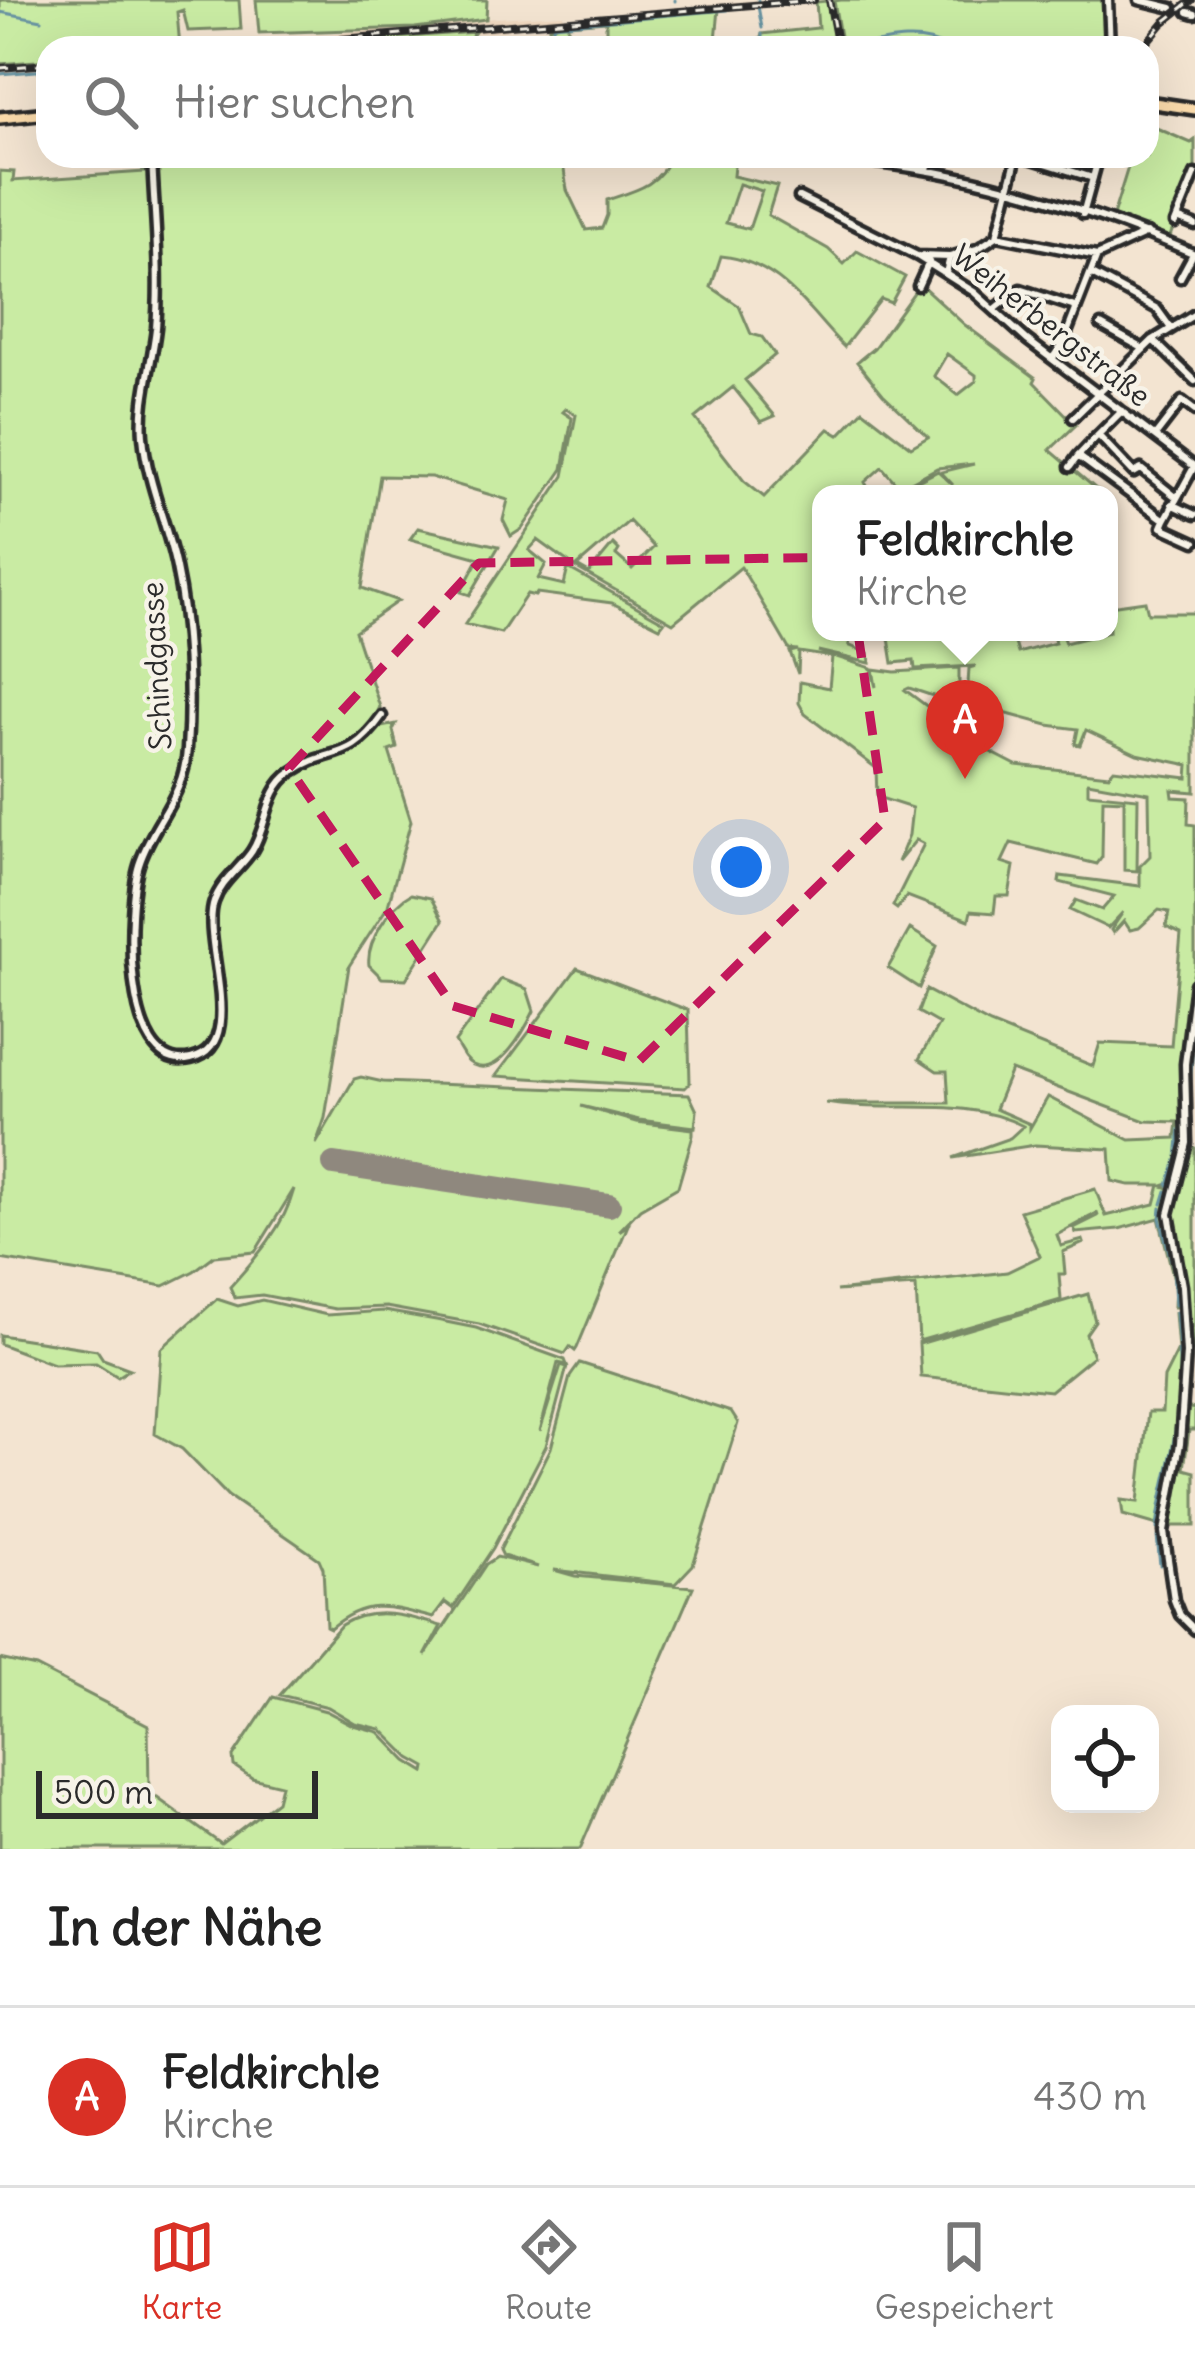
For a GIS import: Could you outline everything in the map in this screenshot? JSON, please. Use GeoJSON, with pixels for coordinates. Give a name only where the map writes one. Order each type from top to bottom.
{"type":"FeatureCollection","features":[{"type":"Feature","properties":{"kind":"main road"},"geometry":{"type":"LineString","coordinates":[[1159,104],[1195,109]]}},
{"type":"Feature","properties":{"kind":"main road"},"geometry":{"type":"LineString","coordinates":[[0,118],[36,114]]}},
{"type":"Feature","properties":{"kind":"street"},"geometry":{"type":"LineString","coordinates":[[1108,0],[1110,36]]}},
{"type":"Feature","properties":{"kind":"street"},"geometry":{"type":"LineString","coordinates":[[1139,0],[1172,8]]}},
{"type":"Feature","properties":{"kind":"street","name":"Schindgasse"},"geometry":{"type":"LineString","coordinates":[[153,168],[158,291],[142,428],[149,479],[169,538],[184,617],[188,748],[179,792],[139,865],[131,932],[139,1015],[149,1041],[164,1054],[190,1060],[215,1040],[222,1010],[210,928],[212,907],[225,881],[253,849],[279,785],[296,769],[358,745],[382,716]]}},
{"type":"Feature","properties":{"kind":"street"},"geometry":{"type":"LineString","coordinates":[[910,168],[1007,190],[1147,233],[1194,254],[1180,278]]}},
{"type":"Feature","properties":{"kind":"street"},"geometry":{"type":"LineString","coordinates":[[997,236],[1015,168]]}},
{"type":"Feature","properties":{"kind":"street"},"geometry":{"type":"LineString","coordinates":[[1060,168],[1093,178]]}},
{"type":"Feature","properties":{"kind":"street"},"geometry":{"type":"LineString","coordinates":[[1083,214],[1096,168]]}},
{"type":"Feature","properties":{"kind":"street"},"geometry":{"type":"LineString","coordinates":[[1195,174],[1176,220],[1195,225]]}},
{"type":"Feature","properties":{"kind":"street"},"geometry":{"type":"LineString","coordinates":[[799,197],[930,259],[977,249],[997,236],[1096,256],[1147,233]]}},
{"type":"Feature","properties":{"kind":"street"},"geometry":{"type":"LineString","coordinates":[[1052,359],[1063,343],[1096,256]]}},
{"type":"Feature","properties":{"kind":"street"},"geometry":{"type":"LineString","coordinates":[[946,273],[950,257]]}},
{"type":"Feature","properties":{"kind":"street"},"geometry":{"type":"LineString","coordinates":[[918,286],[930,259]]}},
{"type":"Feature","properties":{"kind":"street","name":"Weiherbergstraße"},"geometry":{"type":"LineString","coordinates":[[930,259],[1194,467]]}},
{"type":"Feature","properties":{"kind":"street"},"geometry":{"type":"LineString","coordinates":[[1092,274],[1157,309],[1170,327]]}},
{"type":"Feature","properties":{"kind":"street"},"geometry":{"type":"LineString","coordinates":[[994,310],[1017,289],[1076,308]]}},
{"type":"Feature","properties":{"kind":"street"},"geometry":{"type":"LineString","coordinates":[[1073,418],[1153,340],[1195,314]]}},
{"type":"Feature","properties":{"kind":"street"},"geometry":{"type":"LineString","coordinates":[[1101,326],[1144,349]]}},
{"type":"Feature","properties":{"kind":"street"},"geometry":{"type":"LineString","coordinates":[[1153,340],[1195,381]]}},
{"type":"Feature","properties":{"kind":"street","name":"Weiherbergstraße"},"geometry":{"type":"LineString","coordinates":[[1155,436],[1182,401],[1195,412]]}},
{"type":"Feature","properties":{"kind":"street"},"geometry":{"type":"LineString","coordinates":[[1070,467],[1122,411]]}},
{"type":"Feature","properties":{"kind":"street"},"geometry":{"type":"LineString","coordinates":[[1098,435],[1134,472]]}},
{"type":"Feature","properties":{"kind":"street"},"geometry":{"type":"LineString","coordinates":[[1078,456],[1115,485]]}},
{"type":"Feature","properties":{"kind":"street"},"geometry":{"type":"LineString","coordinates":[[1194,467],[1162,527],[1195,542]]}},
{"type":"Feature","properties":{"kind":"street"},"geometry":{"type":"LineString","coordinates":[[1165,520],[1119,488],[1134,472],[1141,470],[1195,515]]}},
{"type":"Feature","properties":{"kind":"street"},"geometry":{"type":"LineString","coordinates":[[1195,984],[1185,1064],[1187,1143],[1169,1214],[1182,1286],[1186,1353],[1180,1444],[1164,1532],[1174,1600],[1180,1615],[1195,1630]]}},
{"type":"Feature","properties":{"kind":"highlighted area"},"geometry":{"type":"Polygon","coordinates":[[[847,557],[885,820],[639,1061],[453,1006],[289,768],[479,563],[847,557]]]}},
{"type":"Feature","properties":{"kind":"shaded area"},"geometry":{"type":"Polygon","coordinates":[[[762,0],[841,0],[834,1],[839,36],[833,36],[827,1],[564,21],[495,32],[311,36],[497,18],[762,0]]]}},
{"type":"Feature","properties":{"kind":"green space"},"geometry":{"type":"Polygon","coordinates":[[[0,0],[239,0],[241,29],[188,31],[183,10],[177,12],[179,36],[36,36],[36,61],[0,64],[0,0]]]}},
{"type":"Feature","properties":{"kind":"green space"},"geometry":{"type":"Polygon","coordinates":[[[256,0],[487,0],[486,19],[415,28],[259,33],[256,0]]]}},
{"type":"Feature","properties":{"kind":"green space"},"geometry":{"type":"Polygon","coordinates":[[[1106,0],[1108,36],[840,36],[834,1],[1106,0]]]}},
{"type":"Feature","properties":{"kind":"green space"},"geometry":{"type":"Polygon","coordinates":[[[827,1],[834,36],[761,36],[818,28],[816,2],[827,1]]]}},
{"type":"Feature","properties":{"kind":"green space"},"geometry":{"type":"Polygon","coordinates":[[[719,9],[716,36],[606,36],[606,21],[568,24],[568,36],[550,36],[549,27],[564,22],[719,9]]]}},
{"type":"Feature","properties":{"kind":"green space"},"geometry":{"type":"Polygon","coordinates":[[[475,32],[472,36],[420,36],[475,32]]]}},
{"type":"Feature","properties":{"kind":"green space"},"geometry":{"type":"Polygon","coordinates":[[[1159,129],[1191,143],[1195,140],[1195,169],[1169,239],[1112,219],[1128,168],[1159,168],[1159,129]]]}},
{"type":"Feature","properties":{"kind":"green space"},"geometry":{"type":"Polygon","coordinates":[[[144,168],[564,168],[567,190],[586,230],[602,228],[607,200],[653,181],[664,168],[734,168],[733,176],[777,186],[768,215],[828,249],[844,264],[857,251],[905,277],[891,303],[881,299],[844,347],[776,277],[742,260],[721,256],[711,287],[739,306],[751,334],[762,337],[775,355],[745,380],[775,416],[761,422],[733,387],[695,418],[744,481],[764,497],[829,429],[839,435],[863,410],[911,447],[928,437],[857,362],[874,348],[920,284],[1036,378],[1034,382],[1076,425],[1050,450],[1091,485],[953,485],[941,472],[974,464],[937,468],[906,485],[897,485],[882,467],[866,485],[812,485],[812,641],[849,641],[850,646],[869,653],[870,663],[818,651],[871,668],[876,687],[873,669],[895,672],[959,668],[959,698],[967,701],[969,668],[976,666],[915,669],[914,661],[893,663],[889,641],[1014,641],[1018,653],[1054,641],[1118,641],[1118,605],[1145,601],[1148,613],[1195,613],[1195,792],[1172,790],[1173,797],[1189,798],[1188,824],[1195,825],[1195,966],[1180,1069],[1186,1141],[1175,1182],[1163,1186],[1169,1188],[1168,1232],[1181,1307],[1174,1307],[1175,1284],[1159,1218],[1119,1229],[1076,1233],[1074,1228],[1097,1213],[1057,1235],[1061,1246],[1084,1243],[1063,1252],[1061,1300],[919,1341],[916,1286],[836,1291],[1007,1272],[1040,1256],[1020,1211],[1095,1189],[1106,1216],[1155,1204],[1160,1185],[1112,1181],[1110,1149],[1035,1145],[953,1158],[1010,1138],[1023,1126],[952,1108],[826,1103],[949,1103],[947,1071],[937,1071],[919,1059],[939,1024],[918,1012],[926,990],[990,1024],[1093,1066],[1100,1043],[1171,1046],[1181,934],[1166,927],[1169,912],[1159,910],[1130,930],[1124,921],[1113,933],[1123,912],[1108,928],[1070,910],[1076,900],[1102,910],[1114,896],[1059,882],[1060,876],[1140,886],[1140,866],[1150,856],[1149,793],[1088,782],[1088,793],[1138,798],[1137,871],[1124,870],[1124,800],[1103,799],[1102,857],[1097,864],[1011,843],[1002,862],[1014,866],[1009,896],[996,896],[994,913],[971,911],[969,920],[907,896],[897,909],[893,906],[924,844],[916,840],[898,862],[909,835],[912,808],[877,797],[876,768],[805,714],[799,703],[800,682],[829,688],[832,657],[799,652],[798,674],[790,652],[798,650],[789,649],[741,567],[673,623],[575,567],[538,540],[529,550],[546,564],[538,579],[564,585],[568,568],[664,622],[660,627],[612,603],[537,593],[527,594],[501,633],[465,624],[564,476],[576,415],[566,409],[563,412],[572,418],[563,469],[522,529],[511,536],[503,520],[508,500],[431,477],[380,476],[362,588],[398,601],[355,631],[380,707],[373,721],[382,727],[396,724],[397,748],[389,751],[411,821],[388,906],[349,966],[325,1118],[316,1144],[354,1079],[361,1077],[383,1082],[689,1094],[697,1111],[695,1127],[581,1106],[636,1122],[693,1129],[693,1135],[678,1187],[640,1209],[619,1231],[628,1225],[577,1348],[570,1347],[565,1354],[479,1324],[386,1307],[335,1309],[262,1295],[235,1298],[230,1287],[276,1229],[294,1189],[255,1252],[214,1256],[164,1286],[0,1259],[0,171],[14,172],[13,181],[144,172],[144,168]],[[739,184],[726,223],[749,229],[762,191],[739,184]],[[947,354],[934,376],[958,395],[976,381],[976,375],[947,354]],[[629,521],[577,566],[589,573],[613,544],[619,550],[616,555],[632,569],[654,547],[629,521]],[[905,690],[983,748],[1016,765],[1188,778],[1189,765],[1137,754],[1086,730],[1080,745],[1075,744],[1078,729],[993,710],[990,715],[905,690]],[[1011,1070],[995,1109],[1030,1128],[1048,1097],[1130,1140],[1176,1138],[1178,1122],[1145,1121],[1011,1070]]]}},
{"type":"Feature","properties":{"kind":"green space"},"geometry":{"type":"Polygon","coordinates":[[[938,471],[953,485],[912,484],[938,471]]]}},
{"type":"Feature","properties":{"kind":"green space"},"geometry":{"type":"Polygon","coordinates":[[[418,528],[499,546],[470,595],[461,592],[479,558],[410,539],[418,528]]]}},
{"type":"Feature","properties":{"kind":"green space"},"geometry":{"type":"Polygon","coordinates":[[[411,894],[431,898],[443,921],[406,979],[382,978],[369,965],[371,946],[388,915],[411,894]]]}},
{"type":"Feature","properties":{"kind":"green space"},"geometry":{"type":"Polygon","coordinates":[[[910,929],[937,946],[919,988],[888,968],[910,929]]]}},
{"type":"Feature","properties":{"kind":"green space"},"geometry":{"type":"Polygon","coordinates":[[[577,968],[688,1010],[690,1083],[685,1088],[496,1076],[577,968]]]}},
{"type":"Feature","properties":{"kind":"green space"},"geometry":{"type":"Polygon","coordinates":[[[501,979],[527,989],[534,1011],[501,1059],[483,1067],[473,1065],[455,1042],[501,979]]]}},
{"type":"Feature","properties":{"kind":"green space"},"geometry":{"type":"Polygon","coordinates":[[[1190,1145],[1195,1148],[1195,1350],[1188,1352],[1181,1263],[1171,1225],[1190,1145]]]}},
{"type":"Feature","properties":{"kind":"green space"},"geometry":{"type":"Polygon","coordinates":[[[1088,1294],[1095,1321],[1086,1334],[1093,1356],[1050,1391],[921,1377],[919,1344],[1088,1294]]]}},
{"type":"Feature","properties":{"kind":"green space"},"geometry":{"type":"Polygon","coordinates":[[[217,1299],[238,1306],[262,1300],[327,1315],[384,1311],[436,1320],[476,1328],[565,1360],[567,1365],[558,1363],[540,1431],[561,1365],[567,1367],[546,1446],[493,1548],[453,1608],[445,1602],[433,1618],[392,1608],[368,1608],[326,1626],[319,1559],[228,1496],[182,1449],[155,1434],[161,1349],[217,1299]]]}},
{"type":"Feature","properties":{"kind":"green space"},"geometry":{"type":"Polygon","coordinates":[[[1175,1313],[1181,1314],[1184,1353],[1178,1469],[1185,1407],[1195,1409],[1195,1430],[1189,1430],[1184,1469],[1195,1472],[1195,1526],[1161,1526],[1123,1515],[1121,1500],[1138,1502],[1148,1412],[1162,1412],[1164,1378],[1178,1350],[1175,1313]]]}},
{"type":"Feature","properties":{"kind":"green space"},"geometry":{"type":"Polygon","coordinates":[[[0,1335],[97,1350],[103,1359],[130,1369],[118,1377],[96,1363],[53,1364],[0,1344],[0,1335]]]}},
{"type":"Feature","properties":{"kind":"green space"},"geometry":{"type":"Polygon","coordinates":[[[580,1363],[731,1412],[738,1423],[693,1565],[675,1584],[554,1570],[693,1587],[580,1849],[0,1849],[0,1659],[36,1667],[148,1725],[149,1792],[221,1844],[277,1801],[281,1785],[252,1778],[234,1766],[233,1757],[273,1697],[379,1732],[425,1772],[426,1767],[381,1729],[355,1723],[328,1707],[280,1695],[341,1625],[353,1619],[391,1614],[441,1626],[425,1656],[486,1564],[497,1557],[538,1567],[503,1556],[500,1550],[551,1448],[570,1377],[580,1363]]]}},
{"type":"Feature","properties":{"kind":"waterway"},"geometry":{"type":"LineString","coordinates":[[758,6],[762,28]]}},
{"type":"Feature","properties":{"kind":"waterway"},"geometry":{"type":"LineString","coordinates":[[553,36],[553,25],[728,10]]}},
{"type":"Feature","properties":{"kind":"waterway"},"geometry":{"type":"LineString","coordinates":[[0,12],[42,20]]}},
{"type":"Feature","properties":{"kind":"waterway"},"geometry":{"type":"LineString","coordinates":[[0,74],[36,71]]}},
{"type":"Feature","properties":{"kind":"waterway"},"geometry":{"type":"LineString","coordinates":[[1189,1108],[1195,1014]]}},
{"type":"Feature","properties":{"kind":"waterway"},"geometry":{"type":"LineString","coordinates":[[1168,1185],[1180,1129]]}},
{"type":"Feature","properties":{"kind":"waterway"},"geometry":{"type":"LineString","coordinates":[[1162,1204],[1166,1191]]}},
{"type":"Feature","properties":{"kind":"waterway"},"geometry":{"type":"LineString","coordinates":[[1161,1208],[1175,1305]]}},
{"type":"Feature","properties":{"kind":"waterway"},"geometry":{"type":"LineString","coordinates":[[1157,1529],[1177,1412],[1176,1312]]}},
{"type":"Feature","properties":{"kind":"waterway"},"geometry":{"type":"LineString","coordinates":[[1157,1537],[1160,1565]]}},
{"type":"Feature","properties":{"kind":"runway"},"geometry":{"type":"LineString","coordinates":[[334,1164],[609,1205]]}},
{"type":"Feature","properties":{"kind":"railway"},"geometry":{"type":"LineString","coordinates":[[377,36],[814,0]]}},
{"type":"Feature","properties":{"kind":"railway"},"geometry":{"type":"LineString","coordinates":[[829,0],[836,36]]}},
{"type":"Feature","properties":{"kind":"railway"},"geometry":{"type":"LineString","coordinates":[[1152,36],[1192,0]]}},
{"type":"Feature","properties":{"kind":"railway"},"geometry":{"type":"LineString","coordinates":[[0,68],[36,65]]}},
{"type":"Feature","properties":{"kind":"place","name":"Feldkirchle"},"geometry":{"type":"Point","coordinates":[965,779]}}]}
